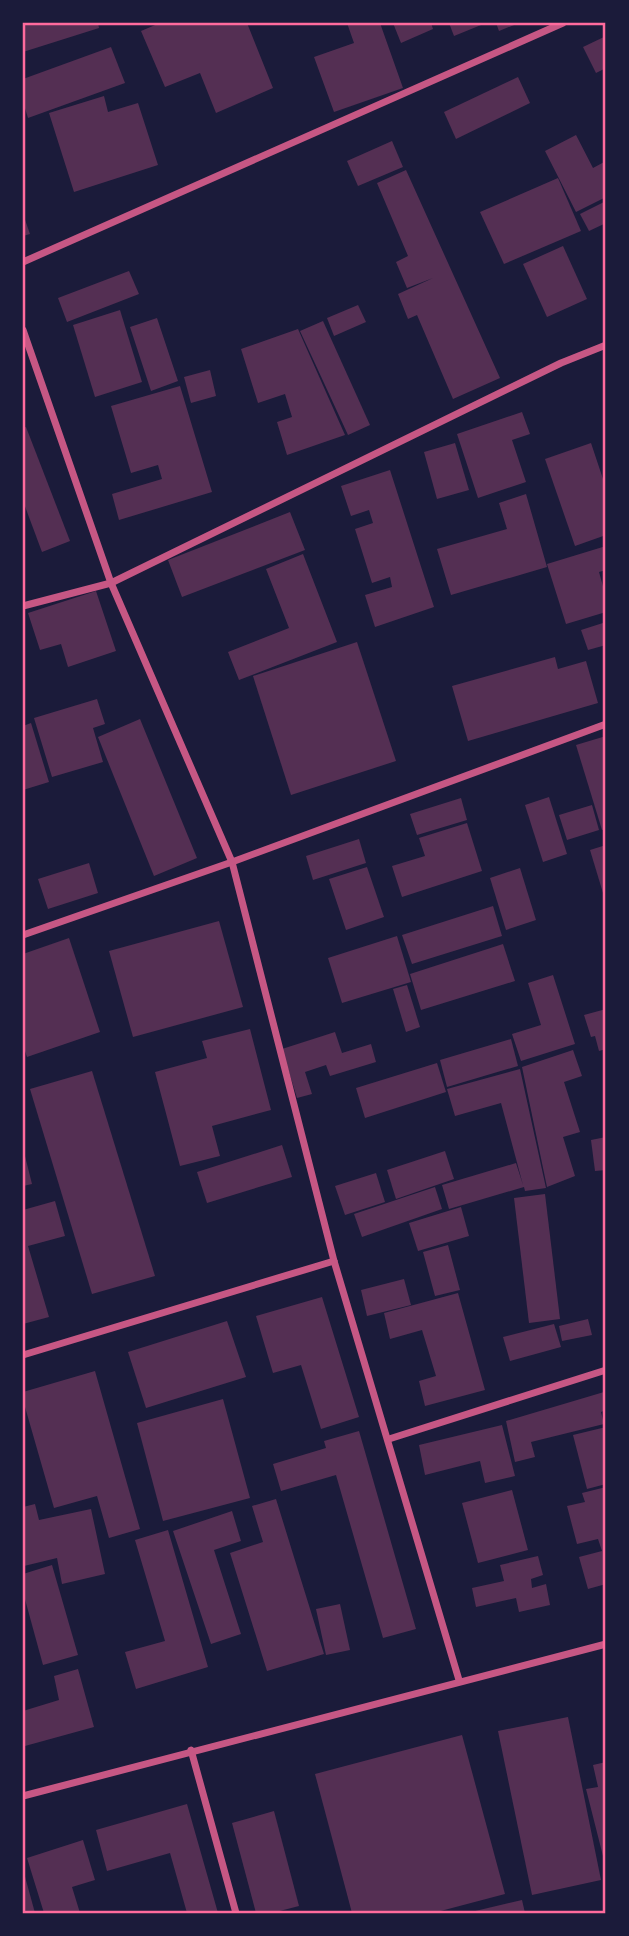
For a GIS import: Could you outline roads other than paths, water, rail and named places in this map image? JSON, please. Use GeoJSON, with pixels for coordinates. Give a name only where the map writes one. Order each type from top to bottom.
{"type":"FeatureCollection","features":[{"type":"Feature","properties":{"kind":"street"},"geometry":{"type":"LineString","coordinates":[[23,262],[563,23]]}},
{"type":"Feature","properties":{"kind":"street"},"geometry":{"type":"LineString","coordinates":[[23,330],[111,583],[232,862],[334,1261],[459,1680]]}},
{"type":"Feature","properties":{"kind":"street"},"geometry":{"type":"LineString","coordinates":[[23,606],[111,583],[561,363],[606,345]]}},
{"type":"Feature","properties":{"kind":"street"},"geometry":{"type":"LineString","coordinates":[[23,935],[232,862],[606,724]]}},
{"type":"Feature","properties":{"kind":"street"},"geometry":{"type":"LineString","coordinates":[[23,1356],[334,1261]]}},
{"type":"Feature","properties":{"kind":"street"},"geometry":{"type":"LineString","coordinates":[[389,1439],[606,1370]]}},
{"type":"Feature","properties":{"kind":"street"},"geometry":{"type":"LineString","coordinates":[[23,1796],[459,1680],[606,1644]]}},
{"type":"Feature","properties":{"kind":"street"},"geometry":{"type":"LineString","coordinates":[[191,1750],[236,1913]]}}]}
